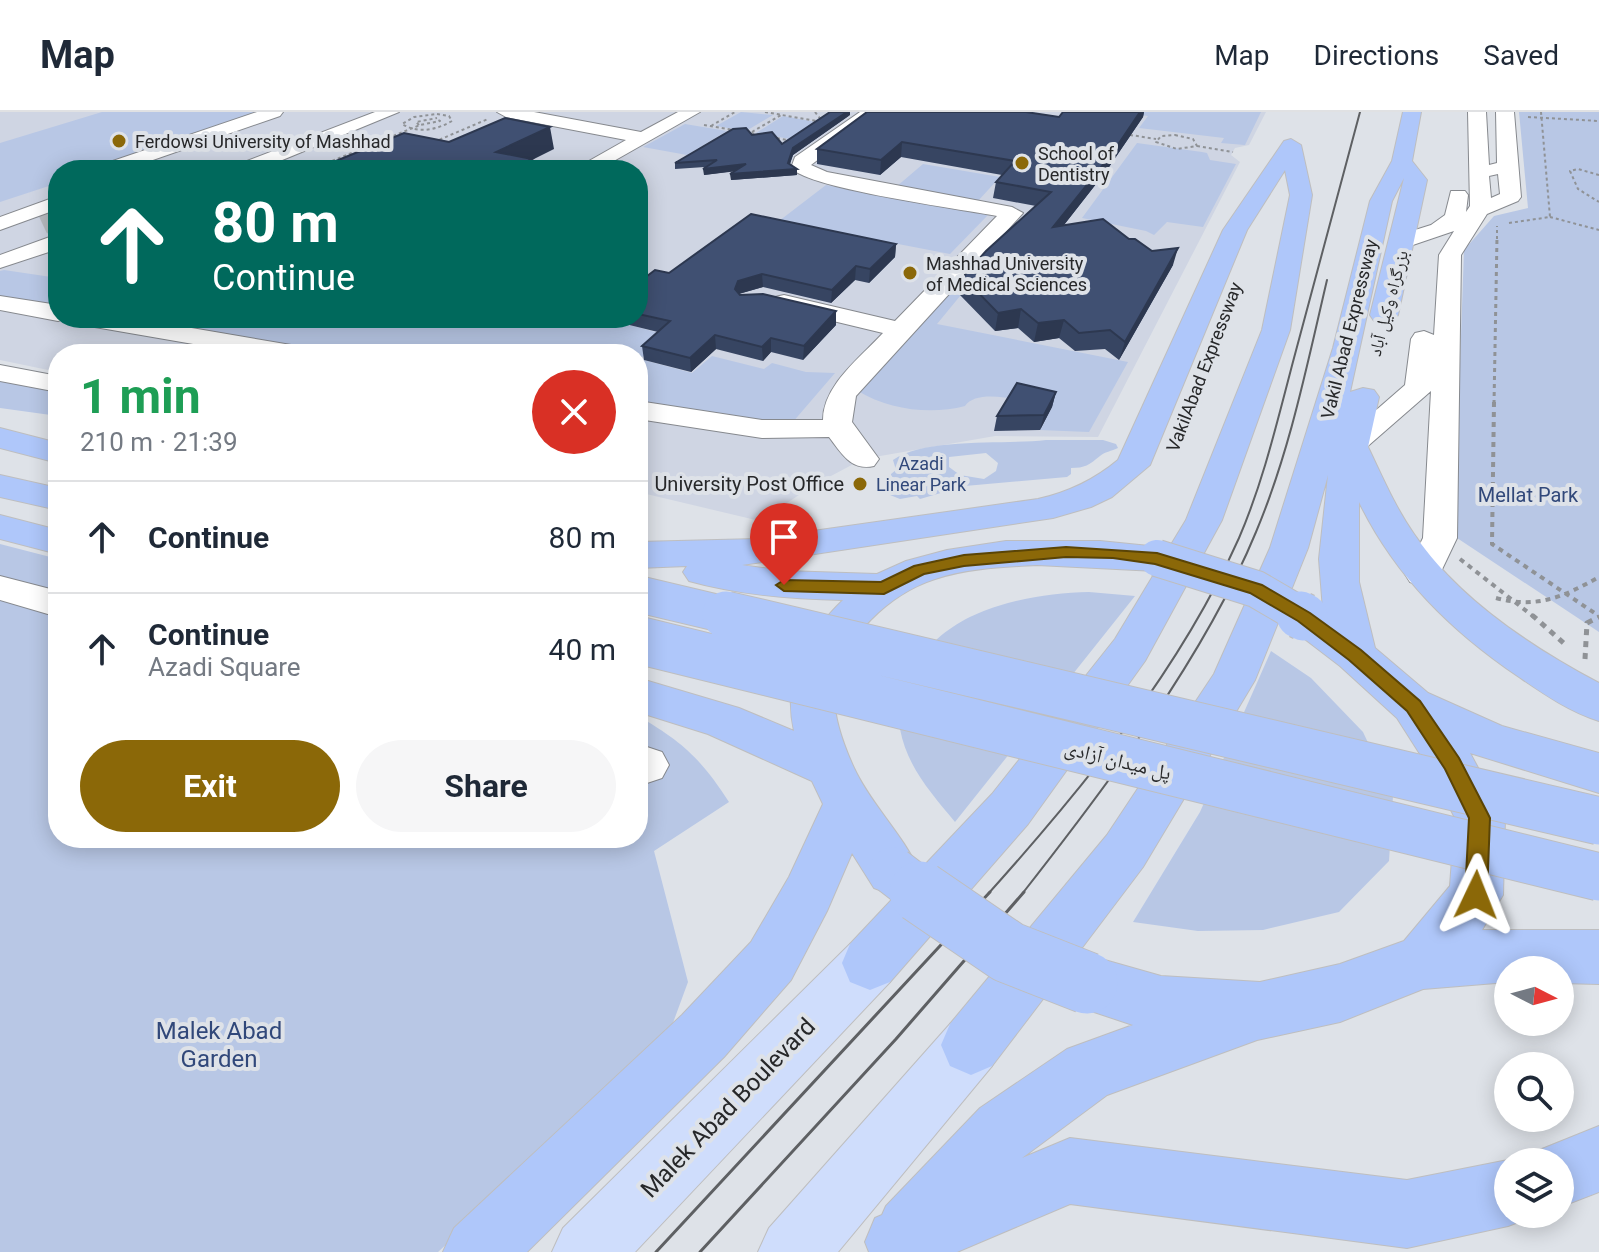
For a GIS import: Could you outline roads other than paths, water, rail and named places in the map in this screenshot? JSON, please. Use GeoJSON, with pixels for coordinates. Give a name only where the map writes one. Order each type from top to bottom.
{"type":"FeatureCollection","features":[{"type":"Feature","properties":{"kind":"highway","name":"Vakil Abad Expressway"},"geometry":{"type":"LineString","coordinates":[[971,1045],[1134,838],[1233,680],[1289,548],[1348,348],[1381,201],[1402,161],[1412,112]]}},
{"type":"Feature","properties":{"kind":"highway"},"geometry":{"type":"LineString","coordinates":[[870,963],[1019,797],[1130,650],[1204,520],[1276,330],[1301,195],[1295,134]]}},
{"type":"Feature","properties":{"kind":"highway"},"geometry":{"type":"LineString","coordinates":[[648,557],[757,552],[1038,510],[1074,502],[1107,488],[1133,465],[1235,230],[1295,134]]}},
{"type":"Feature","properties":{"kind":"highway","name":"VakilAbad Expressway"},"geometry":{"type":"LineString","coordinates":[[1186,413],[1295,134]]}},
{"type":"Feature","properties":{"kind":"highway","name":"بزرگراه وکیل آباد"},"geometry":{"type":"LineString","coordinates":[[1377,343],[1404,241],[1416,180],[1402,161]]}},
{"type":"Feature","properties":{"kind":"highway","name":"بزرگراه وکیل آباد"},"geometry":{"type":"LineString","coordinates":[[1350,446],[1369,373]]}},
{"type":"Feature","properties":{"kind":"highway"},"geometry":{"type":"LineString","coordinates":[[0,421],[48,427]]}},
{"type":"Feature","properties":{"kind":"highway"},"geometry":{"type":"LineString","coordinates":[[0,438],[48,450]]}},
{"type":"Feature","properties":{"kind":"highway"},"geometry":{"type":"LineString","coordinates":[[1350,446],[1400,543],[1423,574],[1493,637],[1596,685]]}},
{"type":"Feature","properties":{"kind":"highway"},"geometry":{"type":"LineString","coordinates":[[1350,446],[1340,522],[1339,583],[1355,655]]}},
{"type":"Feature","properties":{"kind":"highway","name":"VakilAbad Expressway"},"geometry":{"type":"LineString","coordinates":[[1137,497],[1166,463]]}},
{"type":"Feature","properties":{"kind":"highway"},"geometry":{"type":"LineString","coordinates":[[0,486],[48,497]]}},
{"type":"Feature","properties":{"kind":"highway"},"geometry":{"type":"LineString","coordinates":[[0,527],[48,539]]}},
{"type":"Feature","properties":{"kind":"highway"},"geometry":{"type":"LineString","coordinates":[[1066,552],[1104,528]]}},
{"type":"Feature","properties":{"kind":"highway"},"geometry":{"type":"LineString","coordinates":[[1260,1011],[1161,1005],[1087,983],[1008,952],[893,871],[838,786],[812,701],[820,658],[853,612],[884,588],[920,570],[964,560],[1066,552],[1157,558],[1256,589],[1304,617],[1355,655],[1413,706],[1452,764],[1480,818],[1476,895],[1423,962]]}},
{"type":"Feature","properties":{"kind":"highway"},"geometry":{"type":"LineString","coordinates":[[648,559],[784,585],[884,588]]}},
{"type":"Feature","properties":{"kind":"highway"},"geometry":{"type":"LineString","coordinates":[[648,670],[667,663],[699,633],[705,604],[684,568]]}},
{"type":"Feature","properties":{"kind":"highway"},"geometry":{"type":"LineString","coordinates":[[648,596],[1599,821]]}},
{"type":"Feature","properties":{"kind":"highway","name":"پل میدان آزادی"},"geometry":{"type":"LineString","coordinates":[[648,642],[1599,877]]}},
{"type":"Feature","properties":{"kind":"highway"},"geometry":{"type":"LineString","coordinates":[[648,698],[723,721],[838,786]]}},
{"type":"Feature","properties":{"kind":"highway"},"geometry":{"type":"LineString","coordinates":[[1413,706],[1490,741],[1599,773]]}},
{"type":"Feature","properties":{"kind":"highway"},"geometry":{"type":"LineString","coordinates":[[478,1252],[703,1036],[771,961],[808,894],[838,786]]}},
{"type":"Feature","properties":{"kind":"highway"},"geometry":{"type":"LineString","coordinates":[[896,1247],[1003,1131],[1089,1071],[1260,1011],[1340,993],[1423,962],[1503,955],[1599,957]]}},
{"type":"Feature","properties":{"kind":"highway"},"geometry":{"type":"LineString","coordinates":[[1574,1169],[1599,1159]]}},
{"type":"Feature","properties":{"kind":"highway"},"geometry":{"type":"LineString","coordinates":[[896,1247],[1070,1171],[1407,1214],[1494,1196]]}},
{"type":"Feature","properties":{"kind":"main road","name":"Malek Abad Boulevard"},"geometry":{"type":"LineString","coordinates":[[587,1252],[870,963]]}},
{"type":"Feature","properties":{"kind":"main road"},"geometry":{"type":"LineString","coordinates":[[793,1252],[971,1045]]}},
{"type":"Feature","properties":{"kind":"street"},"geometry":{"type":"LineString","coordinates":[[267,160],[390,112]]}},
{"type":"Feature","properties":{"kind":"street"},"geometry":{"type":"LineString","coordinates":[[863,459],[837,427],[836,410],[843,394],[1012,213],[806,172],[801,168],[802,161],[871,112]]}},
{"type":"Feature","properties":{"kind":"street"},"geometry":{"type":"LineString","coordinates":[[503,113],[644,138]]}},
{"type":"Feature","properties":{"kind":"street"},"geometry":{"type":"LineString","coordinates":[[1423,574],[1440,538],[1450,255],[1478,210],[1511,197],[1506,135],[1512,114]]}},
{"type":"Feature","properties":{"kind":"street"},"geometry":{"type":"LineString","coordinates":[[139,160],[282,118]]}},
{"type":"Feature","properties":{"kind":"street"},"geometry":{"type":"LineString","coordinates":[[173,160],[282,118]]}},
{"type":"Feature","properties":{"kind":"street"},"geometry":{"type":"LineString","coordinates":[[602,160],[644,138],[694,118]]}},
{"type":"Feature","properties":{"kind":"street"},"geometry":{"type":"LineString","coordinates":[[1465,118],[1506,135]]}},
{"type":"Feature","properties":{"kind":"street"},"geometry":{"type":"LineString","coordinates":[[1404,241],[1439,230],[1455,218],[1451,181],[1465,118]]}},
{"type":"Feature","properties":{"kind":"street"},"geometry":{"type":"LineString","coordinates":[[1350,446],[1419,388],[1433,248],[1466,229],[1481,208],[1465,118]]}},
{"type":"Feature","properties":{"kind":"street"},"geometry":{"type":"LineString","coordinates":[[1451,181],[1507,166]]}},
{"type":"Feature","properties":{"kind":"street"},"geometry":{"type":"LineString","coordinates":[[0,206],[48,189]]}},
{"type":"Feature","properties":{"kind":"street"},"geometry":{"type":"LineString","coordinates":[[0,224],[48,206]]}},
{"type":"Feature","properties":{"kind":"street"},"geometry":{"type":"LineString","coordinates":[[762,297],[901,330]]}},
{"type":"Feature","properties":{"kind":"street"},"geometry":{"type":"LineString","coordinates":[[0,303],[48,311]]}},
{"type":"Feature","properties":{"kind":"street"},"geometry":{"type":"LineString","coordinates":[[147,328],[239,344]]}},
{"type":"Feature","properties":{"kind":"street"},"geometry":{"type":"LineString","coordinates":[[0,373],[48,382]]}},
{"type":"Feature","properties":{"kind":"street"},"geometry":{"type":"LineString","coordinates":[[648,412],[739,427],[805,432],[837,427]]}},
{"type":"Feature","properties":{"kind":"street"},"geometry":{"type":"LineString","coordinates":[[0,588],[48,601]]}},
{"type":"Feature","properties":{"kind":"tunnel"},"geometry":{"type":"LineString","coordinates":[[43,225],[48,223]]}},
{"type":"Feature","properties":{"kind":"tram line"},"geometry":{"type":"LineString","coordinates":[[988,894],[1094,769],[1159,680],[1215,587],[1239,538],[1270,449],[1360,112]]}},
{"type":"Feature","properties":{"kind":"tram line"},"geometry":{"type":"LineString","coordinates":[[1022,894],[1151,720],[1209,627],[1234,579],[1279,470],[1327,280]]}},
{"type":"Feature","properties":{"kind":"tram line"},"geometry":{"type":"LineString","coordinates":[[656,1252],[990,892]]}},
{"type":"Feature","properties":{"kind":"tram line"},"geometry":{"type":"LineString","coordinates":[[700,1252],[896,1039],[1024,892]]}},
{"type":"Feature","properties":{"kind":"place","name":"Ferdowsi University of Mashhad"},"geometry":{"type":"Point","coordinates":[119,141]}},
{"type":"Feature","properties":{"kind":"place","name":"School of Dentistry"},"geometry":{"type":"Point","coordinates":[1022,163]}},
{"type":"Feature","properties":{"kind":"place","name":"Mashhad University of Medical Sciences"},"geometry":{"type":"Point","coordinates":[910,273]}},
{"type":"Feature","properties":{"kind":"place","name":"University Post Office"},"geometry":{"type":"Point","coordinates":[860,484]}},
{"type":"Feature","properties":{"kind":"park label","name":"Azadi Linear Park"},"geometry":{"type":"Point","coordinates":[921,473]}},
{"type":"Feature","properties":{"kind":"park label","name":"Mellat Park"},"geometry":{"type":"Point","coordinates":[1528,495]}},
{"type":"Feature","properties":{"kind":"park label","name":"Malek Abad Garden"},"geometry":{"type":"Point","coordinates":[219,1045]}}]}
